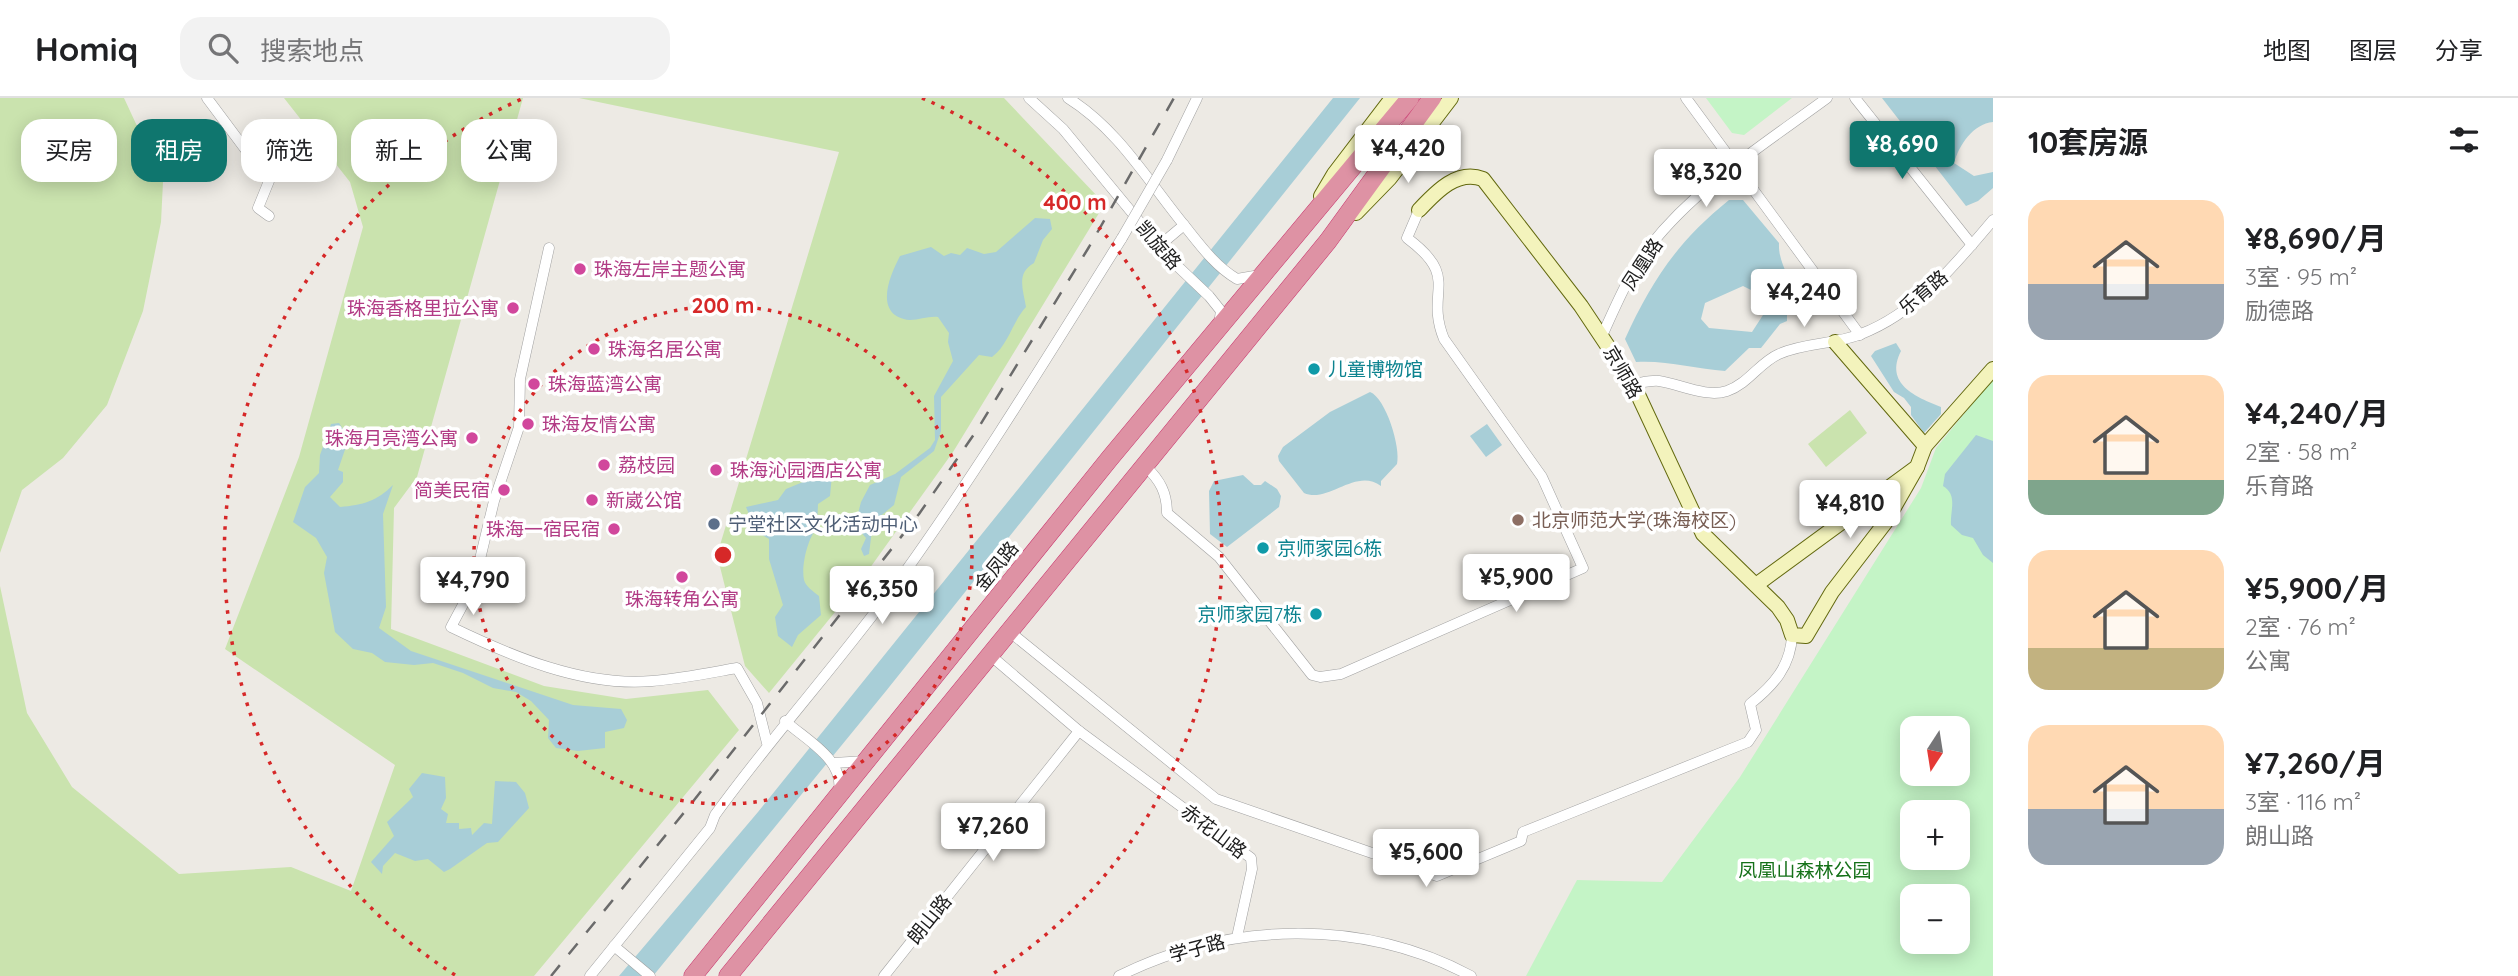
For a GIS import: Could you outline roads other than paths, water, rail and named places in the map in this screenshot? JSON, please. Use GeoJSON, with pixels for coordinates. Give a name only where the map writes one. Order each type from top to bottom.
{"type":"FeatureCollection","features":[{"type":"Feature","properties":{"kind":"highway","name":"金凤路"},"geometry":{"type":"LineString","coordinates":[[692,976],[1309,217],[1357,166],[1410,98]]}},
{"type":"Feature","properties":{"kind":"highway"},"geometry":{"type":"LineString","coordinates":[[728,976],[1146,467],[1225,363],[1328,241],[1432,98]]}},
{"type":"Feature","properties":{"kind":"street"},"geometry":{"type":"LineString","coordinates":[[207,98],[269,181],[258,208],[269,216]]}},
{"type":"Feature","properties":{"kind":"street","name":"凯旋路"},"geometry":{"type":"LineString","coordinates":[[1029,98],[1063,129],[1160,246],[1209,296],[1220,311],[1216,332]]}},
{"type":"Feature","properties":{"kind":"street","name":"凯旋路"},"geometry":{"type":"LineString","coordinates":[[1068,98],[1117,138],[1184,225],[1225,272],[1242,279],[1267,271]]}},
{"type":"Feature","properties":{"kind":"street"},"geometry":{"type":"LineString","coordinates":[[590,976],[710,828],[715,815],[767,743],[904,574],[999,434],[1122,238],[1167,160],[1197,98]]}},
{"type":"Feature","properties":{"kind":"street","name":"金凤路"},"geometry":{"type":"LineString","coordinates":[[1309,217],[1334,174],[1392,98]]}},
{"type":"Feature","properties":{"kind":"street"},"geometry":{"type":"LineString","coordinates":[[1328,241],[1391,178],[1451,98]]}},
{"type":"Feature","properties":{"kind":"street"},"geometry":{"type":"LineString","coordinates":[[1686,98],[1860,335]]}},
{"type":"Feature","properties":{"kind":"street","name":"凤凰路"},"geometry":{"type":"LineString","coordinates":[[1602,336],[1630,276],[1650,246],[1684,207],[1827,98]]}},
{"type":"Feature","properties":{"kind":"street"},"geometry":{"type":"LineString","coordinates":[[1855,98],[1972,245]]}},
{"type":"Feature","properties":{"kind":"street","name":"京师路"},"geometry":{"type":"LineString","coordinates":[[1419,210],[1461,176],[1472,174],[1483,179],[1602,336],[1633,384],[1703,534],[1756,585],[1787,620],[1792,635]]}},
{"type":"Feature","properties":{"kind":"street"},"geometry":{"type":"LineString","coordinates":[[1146,467],[1158,479],[1165,495],[1167,513],[1219,557],[1268,615],[1285,643],[1312,675],[1320,677],[1340,674],[1583,568],[1536,467],[1444,339],[1437,320],[1440,286],[1437,267],[1425,252],[1407,239],[1419,210]]}},
{"type":"Feature","properties":{"kind":"street","name":"乐育路"},"geometry":{"type":"LineString","coordinates":[[1633,384],[1657,381],[1700,391],[1726,392],[1747,380],[1776,355],[1805,344],[1835,342],[1860,335],[1909,307],[1942,278],[1993,220]]}},
{"type":"Feature","properties":{"kind":"street"},"geometry":{"type":"LineString","coordinates":[[1160,246],[1184,225]]}},
{"type":"Feature","properties":{"kind":"street"},"geometry":{"type":"LineString","coordinates":[[549,248],[520,379],[519,427],[494,501],[474,584],[450,627],[506,654],[602,680],[650,682],[737,668],[757,704],[767,743]]}},
{"type":"Feature","properties":{"kind":"street"},"geometry":{"type":"LineString","coordinates":[[1835,342],[1925,446]]}},
{"type":"Feature","properties":{"kind":"street"},"geometry":{"type":"LineString","coordinates":[[1010,632],[1216,799],[1372,853],[1390,855],[1399,863],[1437,876],[1521,841],[1522,832],[1748,742],[1756,730],[1750,705],[1773,686],[1791,653],[1792,635],[1806,636],[1812,629],[1832,592],[1885,523],[1917,467],[1925,446],[1993,369]]}},
{"type":"Feature","properties":{"kind":"street"},"geometry":{"type":"LineString","coordinates":[[1756,585],[1917,467]]}},
{"type":"Feature","properties":{"kind":"street","name":"赤花山路"},"geometry":{"type":"LineString","coordinates":[[990,655],[1079,732],[1251,859],[1252,869],[1237,937]]}},
{"type":"Feature","properties":{"kind":"street"},"geometry":{"type":"LineString","coordinates":[[785,721],[834,763],[841,780],[839,795]]}},
{"type":"Feature","properties":{"kind":"street","name":"朗山路"},"geometry":{"type":"LineString","coordinates":[[884,976],[1079,732]]}},
{"type":"Feature","properties":{"kind":"street"},"geometry":{"type":"LineString","coordinates":[[834,763],[865,761]]}},
{"type":"Feature","properties":{"kind":"street"},"geometry":{"type":"LineString","coordinates":[[1237,937],[1297,933],[1354,936],[1407,949],[1445,962],[1471,976]]}},
{"type":"Feature","properties":{"kind":"street","name":"学子路"},"geometry":{"type":"LineString","coordinates":[[1119,976],[1180,949],[1237,937]]}},
{"type":"Feature","properties":{"kind":"street"},"geometry":{"type":"LineString","coordinates":[[614,946],[650,976]]}},
{"type":"Feature","properties":{"kind":"water"},"geometry":{"type":"Polygon","coordinates":[[[1333,98],[1360,98],[886,691],[653,976],[619,976],[758,812],[1333,98]]]}},
{"type":"Feature","properties":{"kind":"water"},"geometry":{"type":"Polygon","coordinates":[[[1882,98],[1993,98],[1993,122],[1979,127],[1968,136],[1954,163],[1974,176],[1993,172],[1993,188],[1978,201],[1966,206],[1882,98]]]}},
{"type":"Feature","properties":{"kind":"water"},"geometry":{"type":"Polygon","coordinates":[[[1729,200],[1743,200],[1779,243],[1794,300],[1787,307],[1787,321],[1780,324],[1761,348],[1749,348],[1725,371],[1658,362],[1636,362],[1625,339],[1645,298],[1681,246],[1729,200]],[[1743,286],[1705,303],[1701,319],[1709,328],[1752,332],[1763,315],[1757,293],[1743,286]]]}},
{"type":"Feature","properties":{"kind":"water"},"geometry":{"type":"Polygon","coordinates":[[[1035,218],[1050,219],[1052,229],[1043,240],[1034,263],[1028,267],[1023,277],[1026,307],[998,352],[992,357],[979,355],[941,397],[941,431],[934,451],[901,477],[894,505],[873,522],[869,554],[864,556],[861,549],[866,538],[855,525],[861,502],[870,485],[895,474],[930,448],[935,440],[934,396],[953,361],[948,342],[949,333],[938,317],[910,320],[898,317],[891,311],[887,294],[900,256],[931,247],[944,256],[951,253],[960,255],[967,248],[984,254],[996,252],[1035,218]]]}},
{"type":"Feature","properties":{"kind":"water"},"geometry":{"type":"Polygon","coordinates":[[[1896,343],[1901,351],[1897,362],[1900,381],[1913,394],[1941,407],[1941,414],[1924,433],[1911,415],[1911,407],[1904,398],[1894,392],[1871,356],[1875,351],[1896,343]]]}},
{"type":"Feature","properties":{"kind":"water"},"geometry":{"type":"Polygon","coordinates":[[[1370,392],[1376,396],[1387,413],[1397,447],[1397,464],[1381,481],[1381,486],[1371,481],[1362,481],[1323,494],[1304,493],[1279,461],[1278,456],[1283,447],[1330,412],[1370,392]]]}},
{"type":"Feature","properties":{"kind":"water"},"geometry":{"type":"Polygon","coordinates":[[[339,423],[349,438],[338,470],[343,472],[343,482],[330,497],[340,507],[356,505],[375,498],[393,485],[383,514],[386,607],[379,628],[411,651],[573,705],[621,709],[627,720],[624,728],[605,732],[605,748],[578,751],[556,748],[548,738],[549,720],[531,701],[516,692],[493,688],[463,673],[433,663],[414,665],[385,662],[372,653],[353,649],[335,632],[324,573],[327,557],[316,538],[293,522],[305,487],[319,473],[320,455],[331,424],[339,423]]]}},
{"type":"Feature","properties":{"kind":"water"},"geometry":{"type":"Polygon","coordinates":[[[1487,424],[1502,445],[1486,457],[1470,436],[1487,424]]]}},
{"type":"Feature","properties":{"kind":"water"},"geometry":{"type":"Polygon","coordinates":[[[1976,435],[1993,441],[1993,563],[1983,555],[1973,538],[1962,535],[1951,525],[1952,498],[1943,486],[1945,474],[1976,435]]]}},
{"type":"Feature","properties":{"kind":"water"},"geometry":{"type":"Polygon","coordinates":[[[816,459],[832,475],[830,496],[818,504],[817,528],[808,545],[803,574],[806,585],[819,596],[821,615],[798,635],[792,647],[778,636],[775,617],[783,605],[769,559],[769,539],[756,531],[746,507],[778,500],[786,489],[803,482],[816,459]]]}},
{"type":"Feature","properties":{"kind":"water"},"geometry":{"type":"Polygon","coordinates":[[[1243,475],[1254,485],[1261,485],[1265,481],[1277,489],[1281,496],[1279,507],[1227,547],[1210,534],[1209,491],[1214,481],[1243,475]]]}},
{"type":"Feature","properties":{"kind":"water"},"geometry":{"type":"Polygon","coordinates":[[[422,773],[445,777],[446,798],[441,809],[448,814],[446,823],[459,823],[459,829],[471,828],[472,835],[484,823],[492,824],[495,781],[516,782],[525,793],[529,808],[498,842],[487,843],[444,872],[428,859],[415,861],[395,853],[383,866],[382,874],[371,862],[394,836],[387,822],[413,797],[409,789],[422,773]]]}},
{"type":"Feature","properties":{"kind":"railway"},"geometry":{"type":"LineString","coordinates":[[551,976],[691,804],[919,514],[977,430],[1089,247],[1174,98]]}},
{"type":"Feature","properties":{"kind":"place","name":"珠海左岸主题公寓"},"geometry":{"type":"Point","coordinates":[580,269]}},
{"type":"Feature","properties":{"kind":"place","name":"珠海香格里拉公寓"},"geometry":{"type":"Point","coordinates":[513,308]}},
{"type":"Feature","properties":{"kind":"place","name":"珠海名居公寓"},"geometry":{"type":"Point","coordinates":[594,349]}},
{"type":"Feature","properties":{"kind":"place","name":"儿童博物馆"},"geometry":{"type":"Point","coordinates":[1314,369]}},
{"type":"Feature","properties":{"kind":"place","name":"珠海蓝湾公寓"},"geometry":{"type":"Point","coordinates":[534,384]}},
{"type":"Feature","properties":{"kind":"place","name":"珠海友情公寓"},"geometry":{"type":"Point","coordinates":[528,424]}},
{"type":"Feature","properties":{"kind":"place","name":"珠海月亮湾公寓"},"geometry":{"type":"Point","coordinates":[472,438]}},
{"type":"Feature","properties":{"kind":"place","name":"荔枝园"},"geometry":{"type":"Point","coordinates":[604,465]}},
{"type":"Feature","properties":{"kind":"place","name":"珠海沁园酒店公寓"},"geometry":{"type":"Point","coordinates":[716,470]}},
{"type":"Feature","properties":{"kind":"place","name":"简美民宿"},"geometry":{"type":"Point","coordinates":[504,490]}},
{"type":"Feature","properties":{"kind":"place","name":"新崴公馆"},"geometry":{"type":"Point","coordinates":[592,500]}},
{"type":"Feature","properties":{"kind":"place","name":"北京师范大学(珠海校区)"},"geometry":{"type":"Point","coordinates":[1518,520]}},
{"type":"Feature","properties":{"kind":"place","name":"宁堂社区文化活动中心"},"geometry":{"type":"Point","coordinates":[714,524]}},
{"type":"Feature","properties":{"kind":"place","name":"珠海一宿民宿"},"geometry":{"type":"Point","coordinates":[614,529]}},
{"type":"Feature","properties":{"kind":"place","name":"京师家园6栋"},"geometry":{"type":"Point","coordinates":[1263,548]}},
{"type":"Feature","properties":{"kind":"place","name":"珠海转角公寓"},"geometry":{"type":"Point","coordinates":[682,577]}},
{"type":"Feature","properties":{"kind":"place","name":"京师家园7栋"},"geometry":{"type":"Point","coordinates":[1316,614]}},
{"type":"Feature","properties":{"kind":"park label","name":"凤凰山森林公园"},"geometry":{"type":"Point","coordinates":[1805,870]}}]}
